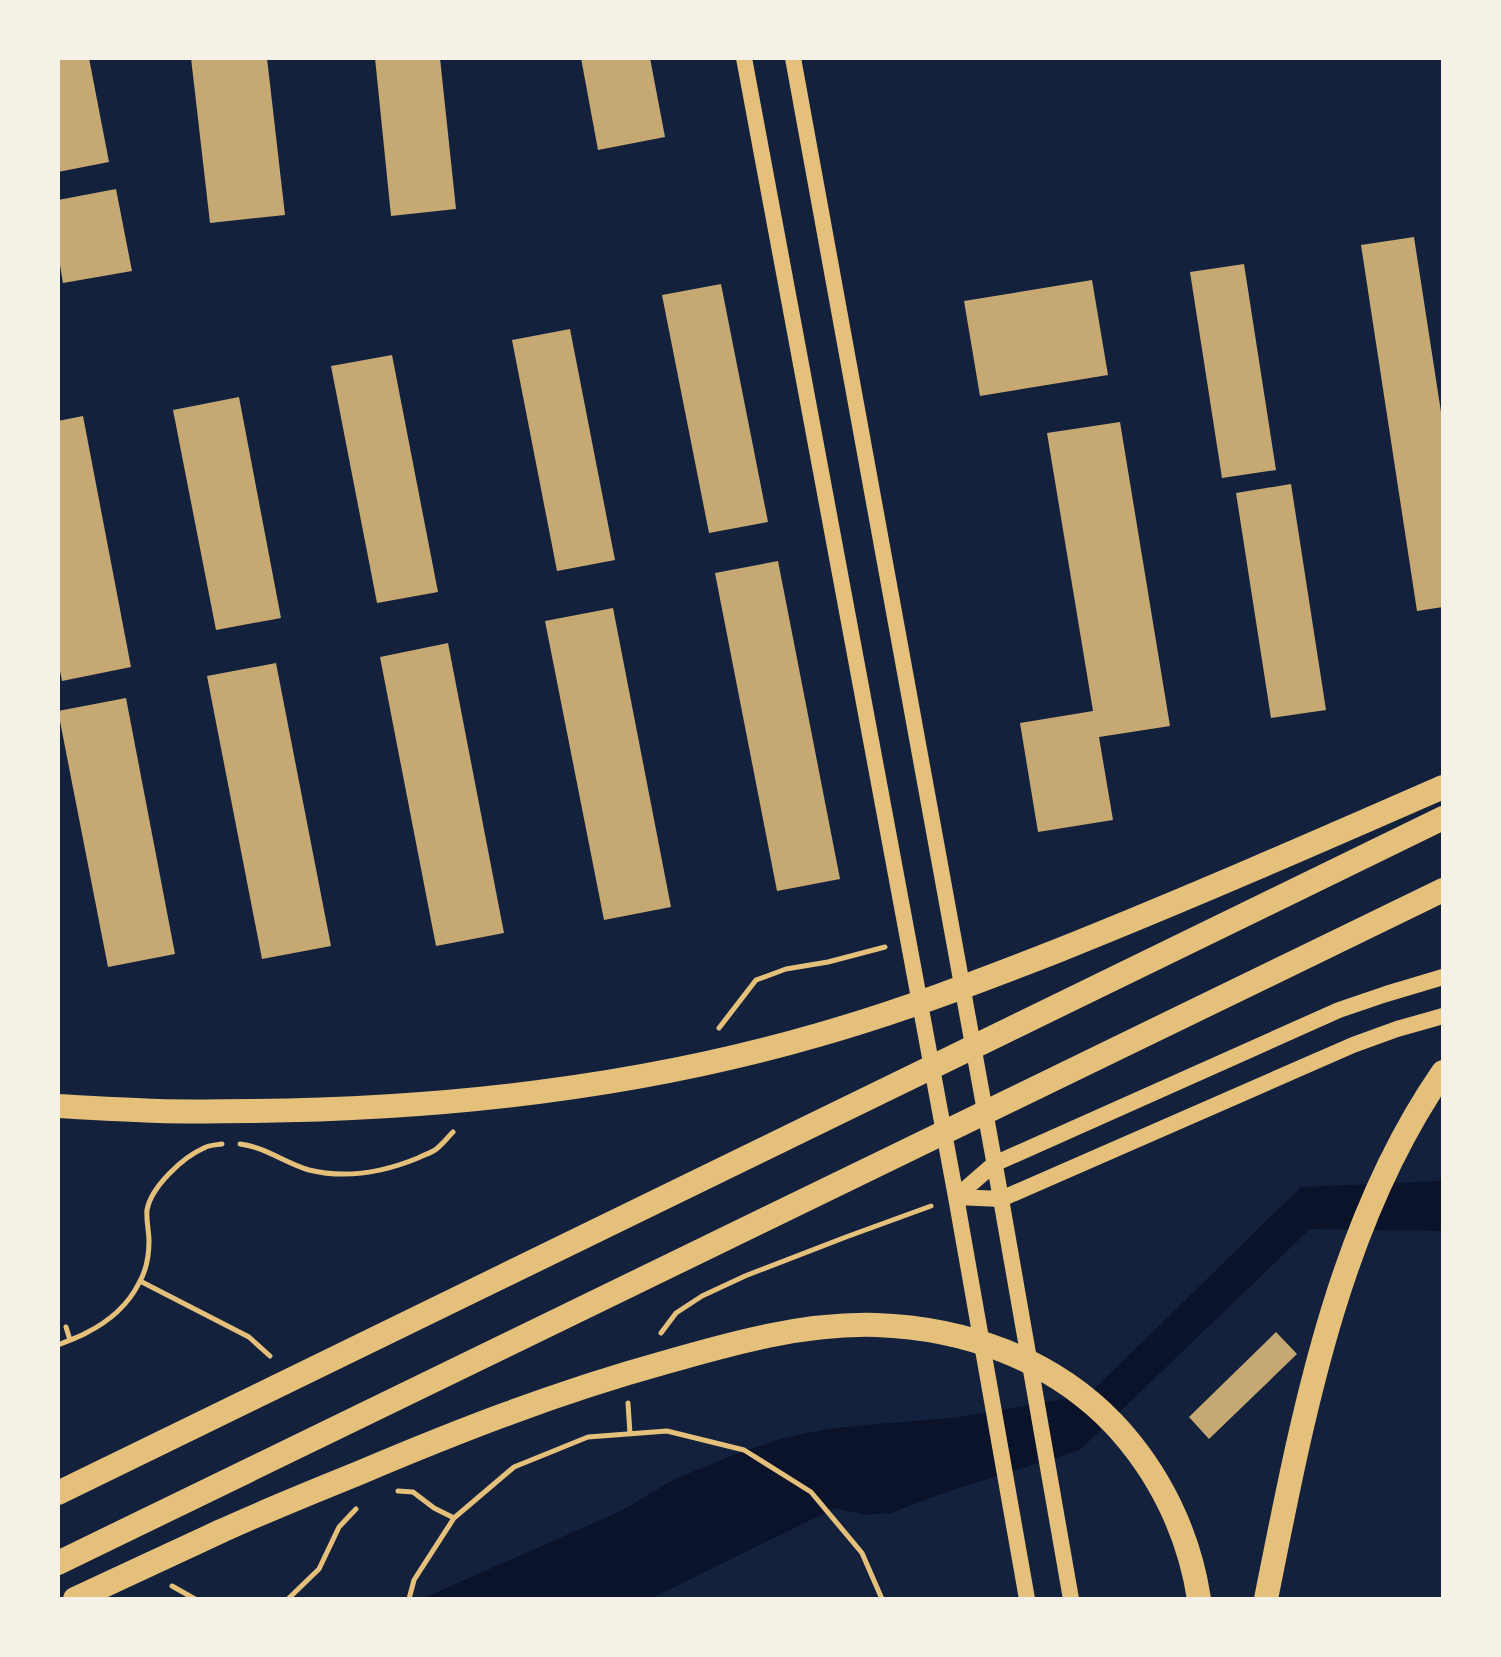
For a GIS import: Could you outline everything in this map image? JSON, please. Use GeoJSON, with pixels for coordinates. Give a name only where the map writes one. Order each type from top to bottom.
{"type":"FeatureCollection","features":[{"type":"Feature","properties":{"kind":"highway"},"geometry":{"type":"LineString","coordinates":[[58,1106],[177,1111],[316,1110],[431,1104],[532,1093],[732,1057],[817,1036],[988,978],[1156,911],[1443,787]]}},
{"type":"Feature","properties":{"kind":"highway"},"geometry":{"type":"LineString","coordinates":[[58,1493],[1443,818]]}},
{"type":"Feature","properties":{"kind":"highway"},"geometry":{"type":"LineString","coordinates":[[58,1563],[1443,890]]}},
{"type":"Feature","properties":{"kind":"highway"},"geometry":{"type":"LineString","coordinates":[[1266,1599],[1309,1398],[1336,1302],[1370,1207],[1398,1146],[1443,1072]]}},
{"type":"Feature","properties":{"kind":"highway"},"geometry":{"type":"LineString","coordinates":[[58,1586],[74,1599],[236,1524],[455,1433],[625,1373],[737,1342],[787,1332],[873,1325],[943,1331],[1004,1350],[1042,1368],[1098,1408],[1133,1445],[1160,1486],[1187,1548],[1199,1599]]}},
{"type":"Feature","properties":{"kind":"main road"},"geometry":{"type":"LineString","coordinates":[[744,58],[956,1197],[1027,1599]]}},
{"type":"Feature","properties":{"kind":"main road"},"geometry":{"type":"LineString","coordinates":[[793,58],[1071,1599]]}},
{"type":"Feature","properties":{"kind":"main road"},"geometry":{"type":"LineString","coordinates":[[956,1197],[994,1164],[1339,1010],[1443,977]]}},
{"type":"Feature","properties":{"kind":"main road"},"geometry":{"type":"LineString","coordinates":[[956,1197],[1001,1199],[1353,1045],[1443,1016]]}},
{"type":"Feature","properties":{"kind":"path"},"geometry":{"type":"LineString","coordinates":[[658,1335],[676,1313],[702,1296],[745,1276],[956,1197]]}},
{"type":"Feature","properties":{"kind":"path"},"geometry":{"type":"LineString","coordinates":[[133,1277],[139,1284]]}},
{"type":"Feature","properties":{"kind":"path"},"geometry":{"type":"LineString","coordinates":[[66,1327],[70,1340]]}},
{"type":"Feature","properties":{"kind":"path"},"geometry":{"type":"LineString","coordinates":[[627,1390],[630,1434]]}},
{"type":"Feature","properties":{"kind":"path"},"geometry":{"type":"LineString","coordinates":[[409,1599],[414,1580],[454,1518],[514,1467],[588,1437],[667,1431],[744,1450],[811,1492],[862,1553],[882,1599]]}},
{"type":"Feature","properties":{"kind":"path"},"geometry":{"type":"LineString","coordinates":[[387,1495],[398,1491],[413,1492],[454,1518]]}},
{"type":"Feature","properties":{"kind":"path"},"geometry":{"type":"LineString","coordinates":[[288,1599],[319,1569],[345,1519],[353,1510],[365,1505]]}},
{"type":"Feature","properties":{"kind":"water"},"geometry":{"type":"Polygon","coordinates":[[[1443,1177],[1443,1231],[1310,1229],[1080,1450],[952,1490],[891,1513],[865,1515],[835,1508],[650,1599],[421,1599],[619,1512],[675,1479],[788,1437],[827,1429],[951,1418],[1088,1395],[1301,1187],[1438,1181],[1443,1177]]]}},
{"type":"Feature","properties":{"kind":"building"},"geometry":{"type":"Polygon","coordinates":[[[58,58],[89,58],[109,162],[58,172],[58,58]]]}},
{"type":"Feature","properties":{"kind":"building"},"geometry":{"type":"Polygon","coordinates":[[[191,58],[267,58],[285,215],[210,223],[191,58]]]}},
{"type":"Feature","properties":{"kind":"building"},"geometry":{"type":"Polygon","coordinates":[[[375,58],[440,58],[456,209],[391,216],[375,58]]]}},
{"type":"Feature","properties":{"kind":"building"},"geometry":{"type":"Polygon","coordinates":[[[581,58],[650,58],[665,137],[598,150],[581,58]]]}},
{"type":"Feature","properties":{"kind":"building"},"geometry":{"type":"Polygon","coordinates":[[[116,189],[132,271],[63,283],[58,253],[58,200],[116,189]]]}},
{"type":"Feature","properties":{"kind":"building"},"geometry":{"type":"Polygon","coordinates":[[[1414,237],[1443,425],[1443,607],[1417,611],[1361,245],[1414,237]]]}},
{"type":"Feature","properties":{"kind":"building"},"geometry":{"type":"Polygon","coordinates":[[[1244,264],[1276,470],[1222,478],[1190,272],[1244,264]]]}},
{"type":"Feature","properties":{"kind":"building"},"geometry":{"type":"Polygon","coordinates":[[[1092,280],[1108,375],[980,396],[964,301],[1092,280]]]}},
{"type":"Feature","properties":{"kind":"building"},"geometry":{"type":"Polygon","coordinates":[[[721,284],[768,522],[709,533],[662,295],[721,284]]]}},
{"type":"Feature","properties":{"kind":"building"},"geometry":{"type":"Polygon","coordinates":[[[570,329],[615,560],[557,571],[512,340],[570,329]]]}},
{"type":"Feature","properties":{"kind":"building"},"geometry":{"type":"Polygon","coordinates":[[[392,355],[438,592],[377,603],[331,366],[392,355]]]}},
{"type":"Feature","properties":{"kind":"building"},"geometry":{"type":"Polygon","coordinates":[[[239,397],[281,618],[216,630],[173,410],[239,397]]]}},
{"type":"Feature","properties":{"kind":"building"},"geometry":{"type":"Polygon","coordinates":[[[83,416],[131,667],[62,681],[58,661],[58,421],[83,416]]]}},
{"type":"Feature","properties":{"kind":"building"},"geometry":{"type":"Polygon","coordinates":[[[1120,422],[1170,726],[1099,737],[1113,820],[1038,832],[1020,723],[1093,711],[1047,433],[1120,422]]]}},
{"type":"Feature","properties":{"kind":"building"},"geometry":{"type":"Polygon","coordinates":[[[1291,484],[1326,710],[1271,718],[1236,493],[1291,484]]]}},
{"type":"Feature","properties":{"kind":"building"},"geometry":{"type":"Polygon","coordinates":[[[778,561],[840,879],[777,891],[715,573],[778,561]]]}},
{"type":"Feature","properties":{"kind":"building"},"geometry":{"type":"Polygon","coordinates":[[[613,608],[671,907],[604,920],[545,621],[613,608]]]}},
{"type":"Feature","properties":{"kind":"building"},"geometry":{"type":"Polygon","coordinates":[[[448,643],[504,933],[436,946],[380,657],[448,643]]]}},
{"type":"Feature","properties":{"kind":"building"},"geometry":{"type":"Polygon","coordinates":[[[276,663],[331,946],[262,959],[207,676],[276,663]]]}},
{"type":"Feature","properties":{"kind":"building"},"geometry":{"type":"Polygon","coordinates":[[[126,698],[175,954],[108,967],[58,711],[126,698]]]}},
{"type":"Feature","properties":{"kind":"building"},"geometry":{"type":"Polygon","coordinates":[[[1276,1332],[1297,1354],[1209,1439],[1189,1417],[1276,1332]]]}}]}
